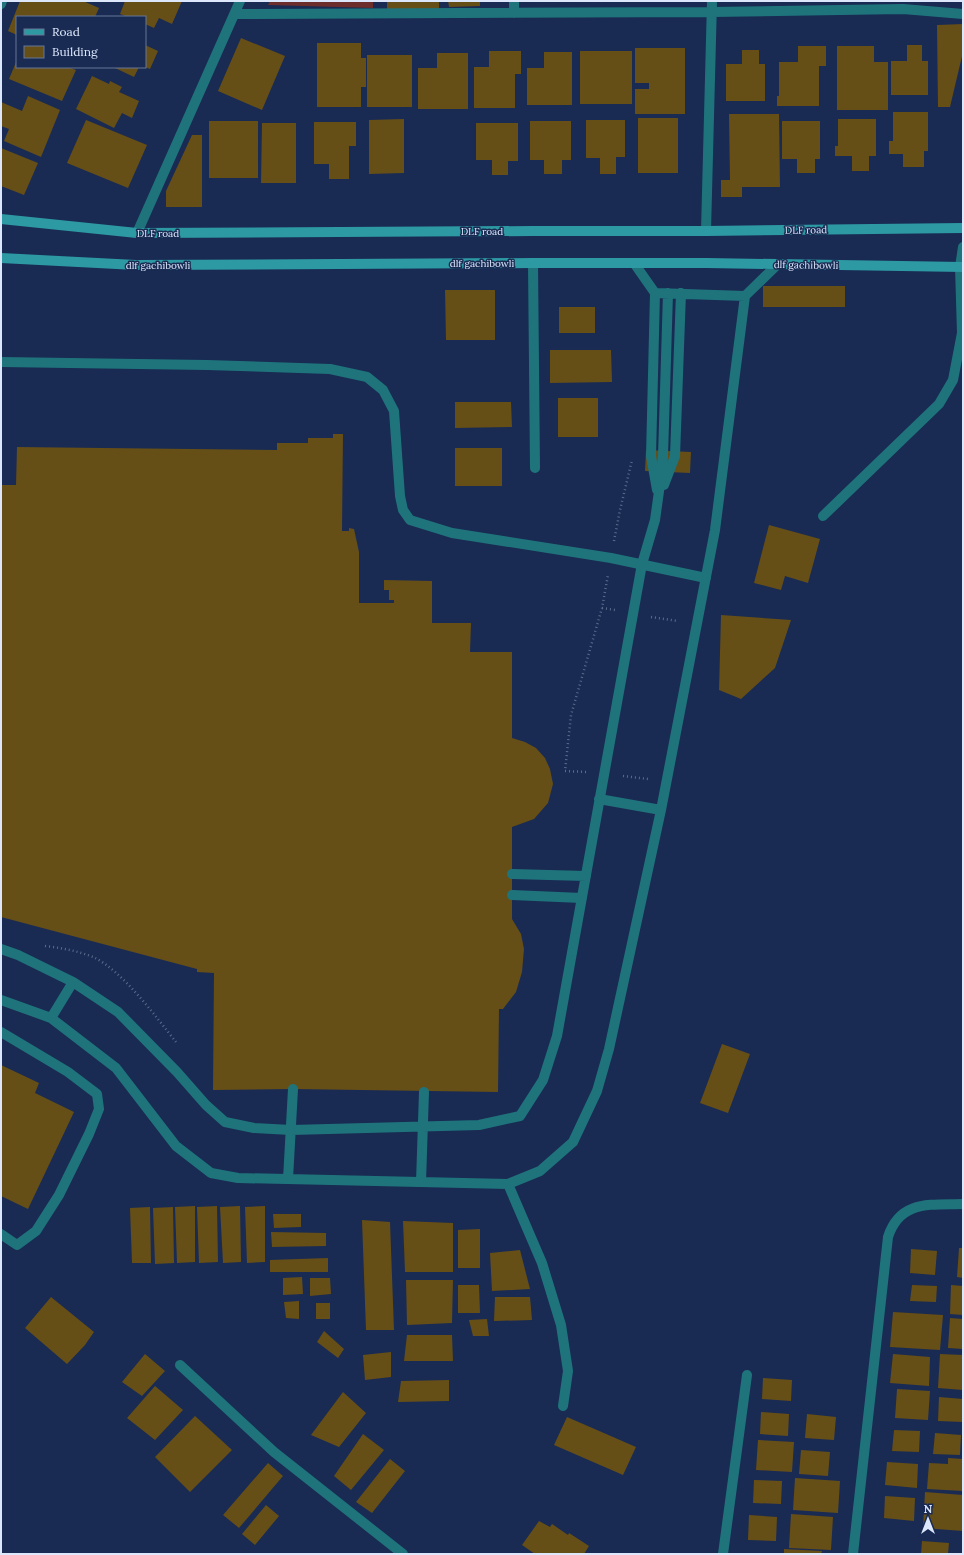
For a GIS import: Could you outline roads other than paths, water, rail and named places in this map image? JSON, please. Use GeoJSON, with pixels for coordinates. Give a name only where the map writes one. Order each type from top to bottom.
{"type":"FeatureCollection","features":[{"type":"Feature","properties":{"kind":"main road","name":"DLF road"},"geometry":{"type":"LineString","coordinates":[[1,219],[137,233],[533,230],[706,231],[963,228]]}},
{"type":"Feature","properties":{"kind":"main road","name":"dlf gachibowli"},"geometry":{"type":"LineString","coordinates":[[1,258],[136,265],[634,263],[962,268]]}},
{"type":"Feature","properties":{"kind":"street"},"geometry":{"type":"LineString","coordinates":[[137,233],[240,1]]}},
{"type":"Feature","properties":{"kind":"street"},"geometry":{"type":"LineString","coordinates":[[514,1],[514,13]]}},
{"type":"Feature","properties":{"kind":"street"},"geometry":{"type":"LineString","coordinates":[[706,231],[712,1]]}},
{"type":"Feature","properties":{"kind":"street"},"geometry":{"type":"LineString","coordinates":[[235,14],[712,12],[903,5],[963,14]]}},
{"type":"Feature","properties":{"kind":"street"},"geometry":{"type":"LineString","coordinates":[[823,516],[939,404],[953,380],[962,333],[963,246]]}},
{"type":"Feature","properties":{"kind":"street"},"geometry":{"type":"LineString","coordinates":[[533,263],[535,468]]}},
{"type":"Feature","properties":{"kind":"street"},"geometry":{"type":"LineString","coordinates":[[634,263],[655,293],[650,456],[658,501]]}},
{"type":"Feature","properties":{"kind":"street"},"geometry":{"type":"LineString","coordinates":[[1,1000],[52,1018],[116,1068],[176,1146],[211,1173],[238,1178],[508,1184],[540,1171],[573,1142],[597,1091],[609,1048],[661,810],[715,530],[745,296],[778,264]]}},
{"type":"Feature","properties":{"kind":"street"},"geometry":{"type":"LineString","coordinates":[[655,293],[745,296]]}},
{"type":"Feature","properties":{"kind":"street"},"geometry":{"type":"LineString","coordinates":[[1,949],[18,955],[73,982],[118,1012],[177,1072],[206,1105],[225,1122],[254,1128],[291,1130],[480,1125],[520,1116],[543,1080],[557,1036],[642,564],[655,520],[664,456],[668,293]]}},
{"type":"Feature","properties":{"kind":"street"},"geometry":{"type":"LineString","coordinates":[[658,501],[675,456],[681,293]]}},
{"type":"Feature","properties":{"kind":"street"},"geometry":{"type":"LineString","coordinates":[[1,362],[200,365],[330,369],[367,377],[383,390],[394,411],[400,496],[403,510],[410,520],[452,533],[642,564],[706,578]]}},
{"type":"Feature","properties":{"kind":"street"},"geometry":{"type":"LineString","coordinates":[[599,800],[661,810]]}},
{"type":"Feature","properties":{"kind":"street"},"geometry":{"type":"LineString","coordinates":[[512,874],[586,876]]}},
{"type":"Feature","properties":{"kind":"street"},"geometry":{"type":"LineString","coordinates":[[512,895],[582,898]]}},
{"type":"Feature","properties":{"kind":"street"},"geometry":{"type":"LineString","coordinates":[[52,1018],[73,982]]}},
{"type":"Feature","properties":{"kind":"street"},"geometry":{"type":"LineString","coordinates":[[1,1032],[68,1072],[97,1094],[99,1109],[89,1134],[59,1195],[36,1232],[17,1245],[1,1234]]}},
{"type":"Feature","properties":{"kind":"street"},"geometry":{"type":"LineString","coordinates":[[288,1179],[293,1089]]}},
{"type":"Feature","properties":{"kind":"street"},"geometry":{"type":"LineString","coordinates":[[421,1182],[424,1092]]}},
{"type":"Feature","properties":{"kind":"street"},"geometry":{"type":"LineString","coordinates":[[508,1184],[542,1263],[561,1325],[568,1372],[562,1406]]}},
{"type":"Feature","properties":{"kind":"street"},"geometry":{"type":"LineString","coordinates":[[853,1554],[888,1237],[891,1226],[900,1215],[910,1209],[928,1205],[963,1204]]}},
{"type":"Feature","properties":{"kind":"street"},"geometry":{"type":"LineString","coordinates":[[180,1365],[274,1452],[403,1554]]}},
{"type":"Feature","properties":{"kind":"street"},"geometry":{"type":"LineString","coordinates":[[723,1554],[747,1375]]}}]}
